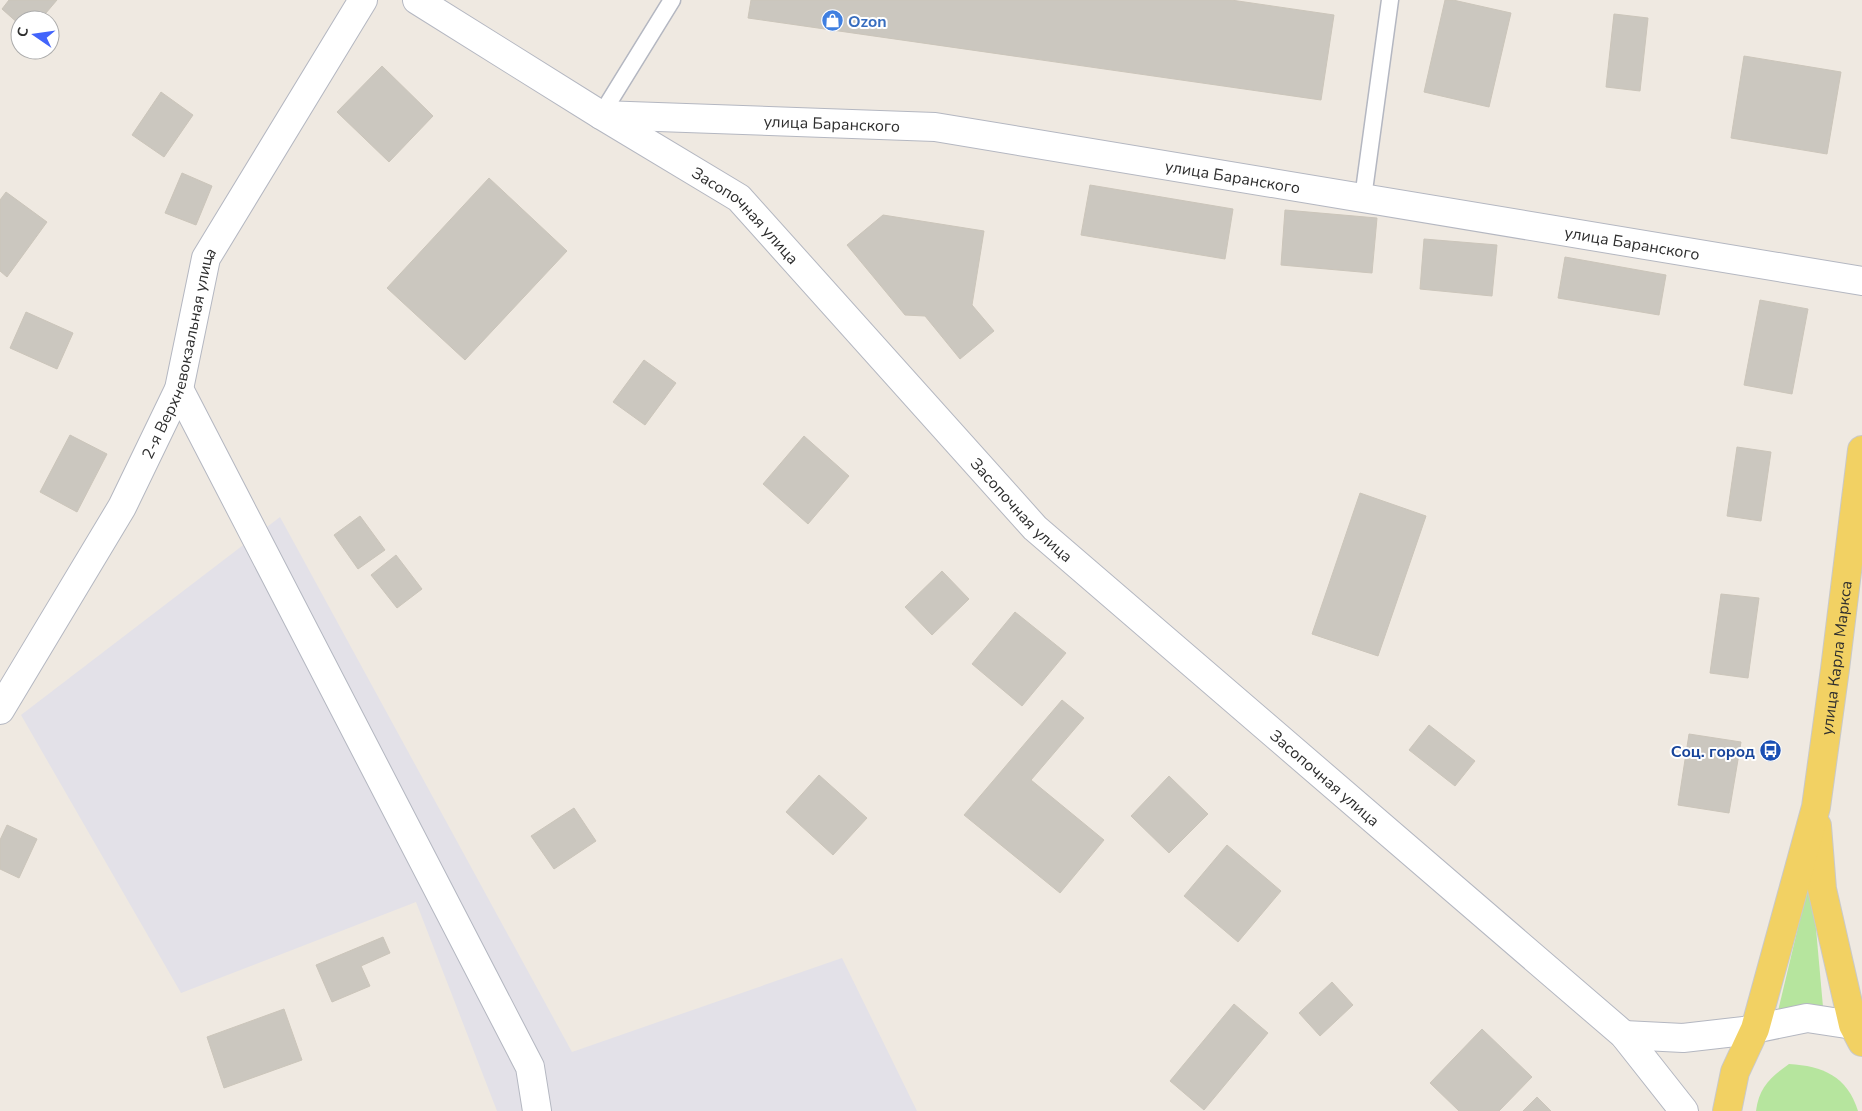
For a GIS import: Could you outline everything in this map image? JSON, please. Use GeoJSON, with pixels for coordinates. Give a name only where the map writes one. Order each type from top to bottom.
{"type":"FeatureCollection","features":[{"type":"Feature","properties":{"kind":"main road","name":"улица Карла Маркса"},"geometry":{"type":"LineString","coordinates":[[1816,807],[1862,450]]}},
{"type":"Feature","properties":{"kind":"main road"},"geometry":{"type":"LineString","coordinates":[[1727,1111],[1735,1072],[1755,1030],[1816,807]]}},
{"type":"Feature","properties":{"kind":"main road"},"geometry":{"type":"LineString","coordinates":[[1816,807],[1822,889],[1859,1030]]}},
{"type":"Feature","properties":{"kind":"street","name":"2-я Верхневокзальная улица"},"geometry":{"type":"LineString","coordinates":[[0,710],[122,508],[179,389],[206,258],[363,0]]}},
{"type":"Feature","properties":{"kind":"street","name":"Засопочная улица"},"geometry":{"type":"LineString","coordinates":[[417,0],[601,115],[739,198],[1035,528],[1624,1035],[1684,1111]]}},
{"type":"Feature","properties":{"kind":"street","name":"улица Баранского"},"geometry":{"type":"LineString","coordinates":[[601,115],[935,127],[1862,281]]}},
{"type":"Feature","properties":{"kind":"street"},"geometry":{"type":"LineString","coordinates":[[179,389],[530,1067],[538,1111]]}},
{"type":"Feature","properties":{"kind":"street"},"geometry":{"type":"LineString","coordinates":[[1624,1035],[1683,1038],[1755,1030],[1807,1018],[1859,1030]]}},
{"type":"Feature","properties":{"kind":"lane"},"geometry":{"type":"LineString","coordinates":[[601,115],[672,0]]}},
{"type":"Feature","properties":{"kind":"lane"},"geometry":{"type":"LineString","coordinates":[[1363,198],[1390,0]]}},
{"type":"Feature","properties":{"kind":"shaded area"},"geometry":{"type":"Polygon","coordinates":[[[280,517],[572,1052],[842,958],[917,1111],[497,1111],[416,902],[181,993],[21,715],[280,517]]]}},
{"type":"Feature","properties":{"kind":"green space"},"geometry":{"type":"Polygon","coordinates":[[[1811,873],[1823,1007],[1778,1011],[1811,873]]]}},
{"type":"Feature","properties":{"kind":"green space"},"geometry":{"type":"Polygon","coordinates":[[[1789,1064],[1813,1067],[1832,1075],[1847,1089],[1858,1111],[1756,1111],[1760,1095],[1767,1083],[1789,1064]]]}},
{"type":"Feature","properties":{"kind":"building"},"geometry":{"type":"Polygon","coordinates":[[[9,0],[57,0],[48,10],[10,10],[10,16],[2,9],[9,0]]]}},
{"type":"Feature","properties":{"kind":"building"},"geometry":{"type":"Polygon","coordinates":[[[751,0],[1231,0],[1334,15],[1321,100],[748,18],[751,0]]]}},
{"type":"Feature","properties":{"kind":"building"},"geometry":{"type":"Polygon","coordinates":[[[1445,0],[1453,0],[1511,13],[1489,107],[1424,92],[1445,0]]]}},
{"type":"Feature","properties":{"kind":"building"},"geometry":{"type":"Polygon","coordinates":[[[1614,14],[1648,18],[1640,91],[1606,87],[1614,14]]]}},
{"type":"Feature","properties":{"kind":"building"},"geometry":{"type":"Polygon","coordinates":[[[1744,56],[1841,72],[1827,154],[1731,138],[1744,56]]]}},
{"type":"Feature","properties":{"kind":"building"},"geometry":{"type":"Polygon","coordinates":[[[382,66],[433,116],[389,162],[337,112],[382,66]]]}},
{"type":"Feature","properties":{"kind":"building"},"geometry":{"type":"Polygon","coordinates":[[[161,92],[193,115],[164,157],[132,135],[161,92]]]}},
{"type":"Feature","properties":{"kind":"building"},"geometry":{"type":"Polygon","coordinates":[[[182,173],[212,186],[196,225],[165,213],[182,173]]]}},
{"type":"Feature","properties":{"kind":"building"},"geometry":{"type":"Polygon","coordinates":[[[489,178],[567,251],[465,360],[387,288],[489,178]]]}},
{"type":"Feature","properties":{"kind":"building"},"geometry":{"type":"Polygon","coordinates":[[[1090,185],[1233,209],[1225,259],[1081,235],[1090,185]]]}},
{"type":"Feature","properties":{"kind":"building"},"geometry":{"type":"Polygon","coordinates":[[[6,192],[47,222],[7,277],[0,271],[0,200],[6,192]]]}},
{"type":"Feature","properties":{"kind":"building"},"geometry":{"type":"Polygon","coordinates":[[[1285,210],[1377,218],[1372,273],[1281,265],[1285,210]]]}},
{"type":"Feature","properties":{"kind":"building"},"geometry":{"type":"Polygon","coordinates":[[[883,215],[984,231],[972,305],[994,331],[960,359],[925,316],[905,315],[847,245],[883,215]]]}},
{"type":"Feature","properties":{"kind":"building"},"geometry":{"type":"Polygon","coordinates":[[[1424,239],[1497,245],[1492,296],[1420,289],[1424,239]]]}},
{"type":"Feature","properties":{"kind":"building"},"geometry":{"type":"Polygon","coordinates":[[[1565,257],[1666,275],[1659,315],[1558,298],[1565,257]]]}},
{"type":"Feature","properties":{"kind":"building"},"geometry":{"type":"Polygon","coordinates":[[[1760,300],[1808,309],[1792,394],[1744,385],[1760,300]]]}},
{"type":"Feature","properties":{"kind":"building"},"geometry":{"type":"Polygon","coordinates":[[[26,312],[73,333],[57,369],[10,348],[26,312]]]}},
{"type":"Feature","properties":{"kind":"building"},"geometry":{"type":"Polygon","coordinates":[[[644,360],[676,383],[645,425],[613,402],[644,360]]]}},
{"type":"Feature","properties":{"kind":"building"},"geometry":{"type":"Polygon","coordinates":[[[70,435],[107,454],[77,512],[40,492],[70,435]]]}},
{"type":"Feature","properties":{"kind":"building"},"geometry":{"type":"Polygon","coordinates":[[[804,436],[849,476],[808,524],[763,484],[804,436]]]}},
{"type":"Feature","properties":{"kind":"building"},"geometry":{"type":"Polygon","coordinates":[[[1737,447],[1771,452],[1761,521],[1727,516],[1737,447]]]}},
{"type":"Feature","properties":{"kind":"building"},"geometry":{"type":"Polygon","coordinates":[[[1360,493],[1426,516],[1378,656],[1312,634],[1360,493]]]}},
{"type":"Feature","properties":{"kind":"building"},"geometry":{"type":"Polygon","coordinates":[[[360,516],[385,550],[358,569],[334,535],[360,516]]]}},
{"type":"Feature","properties":{"kind":"building"},"geometry":{"type":"Polygon","coordinates":[[[396,555],[422,589],[397,608],[371,575],[396,555]]]}},
{"type":"Feature","properties":{"kind":"building"},"geometry":{"type":"Polygon","coordinates":[[[942,571],[969,599],[932,635],[905,607],[942,571]]]}},
{"type":"Feature","properties":{"kind":"building"},"geometry":{"type":"Polygon","coordinates":[[[1721,594],[1759,598],[1748,678],[1710,673],[1721,594]]]}},
{"type":"Feature","properties":{"kind":"building"},"geometry":{"type":"Polygon","coordinates":[[[1015,612],[1066,653],[1022,706],[972,664],[1015,612]]]}},
{"type":"Feature","properties":{"kind":"building"},"geometry":{"type":"Polygon","coordinates":[[[1062,700],[1084,718],[1031,780],[1104,840],[1060,893],[964,815],[1062,700]]]}},
{"type":"Feature","properties":{"kind":"building"},"geometry":{"type":"Polygon","coordinates":[[[1429,725],[1475,761],[1455,786],[1409,750],[1429,725]]]}},
{"type":"Feature","properties":{"kind":"building"},"geometry":{"type":"Polygon","coordinates":[[[1689,734],[1741,742],[1729,813],[1678,805],[1689,734]]]}},
{"type":"Feature","properties":{"kind":"building"},"geometry":{"type":"Polygon","coordinates":[[[819,775],[867,818],[833,855],[786,812],[819,775]]]}},
{"type":"Feature","properties":{"kind":"building"},"geometry":{"type":"Polygon","coordinates":[[[1169,776],[1208,814],[1169,853],[1131,816],[1169,776]]]}},
{"type":"Feature","properties":{"kind":"building"},"geometry":{"type":"Polygon","coordinates":[[[574,808],[596,841],[554,869],[531,836],[574,808]]]}},
{"type":"Feature","properties":{"kind":"building"},"geometry":{"type":"Polygon","coordinates":[[[7,825],[37,839],[19,878],[0,869],[0,840],[7,825]]]}},
{"type":"Feature","properties":{"kind":"building"},"geometry":{"type":"Polygon","coordinates":[[[1227,845],[1281,891],[1238,942],[1184,896],[1227,845]]]}},
{"type":"Feature","properties":{"kind":"building"},"geometry":{"type":"Polygon","coordinates":[[[383,937],[390,953],[361,966],[370,986],[332,1002],[316,965],[383,937]]]}},
{"type":"Feature","properties":{"kind":"building"},"geometry":{"type":"Polygon","coordinates":[[[1332,982],[1353,1005],[1320,1036],[1299,1013],[1332,982]]]}},
{"type":"Feature","properties":{"kind":"building"},"geometry":{"type":"Polygon","coordinates":[[[1234,1004],[1268,1033],[1204,1110],[1170,1081],[1234,1004]]]}},
{"type":"Feature","properties":{"kind":"building"},"geometry":{"type":"Polygon","coordinates":[[[284,1009],[302,1060],[224,1088],[207,1037],[284,1009]]]}},
{"type":"Feature","properties":{"kind":"building"},"geometry":{"type":"Polygon","coordinates":[[[1482,1029],[1532,1077],[1499,1111],[1459,1111],[1430,1083],[1482,1029]]]}},
{"type":"Feature","properties":{"kind":"building"},"geometry":{"type":"Polygon","coordinates":[[[1537,1097],[1551,1111],[1523,1111],[1537,1097]]]}},
{"type":"Feature","properties":{"kind":"place","name":"Ozon"},"geometry":{"type":"Point","coordinates":[832,21]}},
{"type":"Feature","properties":{"kind":"place","name":"Соц. город"},"geometry":{"type":"Point","coordinates":[1771,751]}}]}
